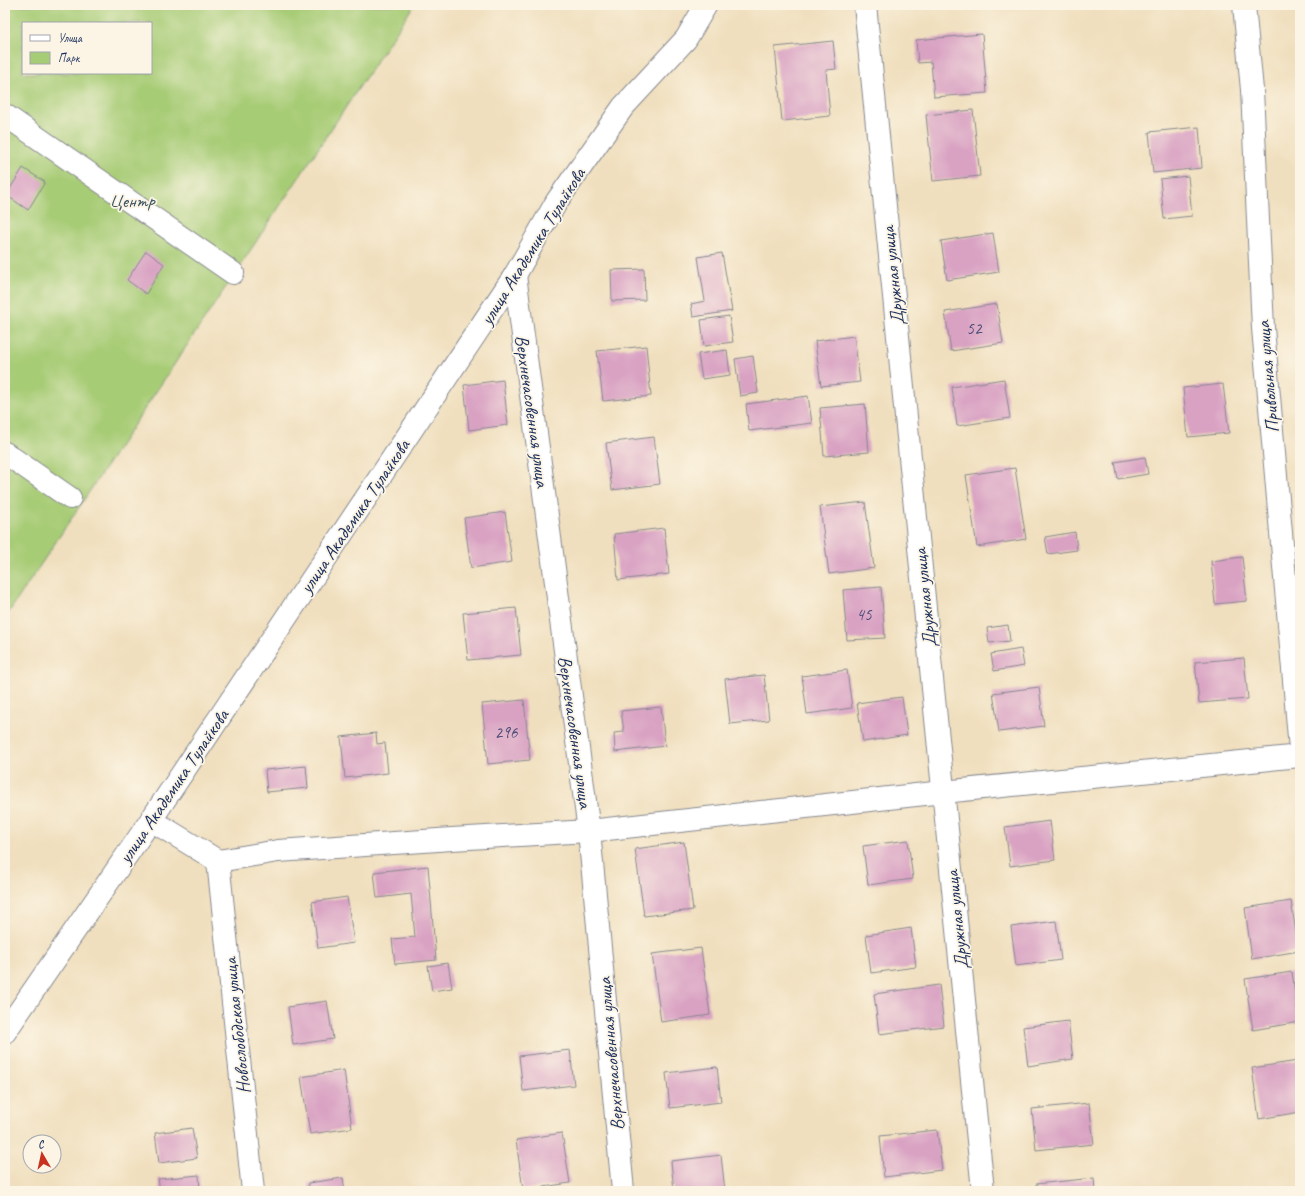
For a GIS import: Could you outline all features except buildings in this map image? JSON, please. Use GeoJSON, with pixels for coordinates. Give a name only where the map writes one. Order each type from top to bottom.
{"type":"FeatureCollection","features":[{"type":"Feature","properties":{"kind":"street","name":"улица Академика Тулайкова"},"geometry":{"type":"LineString","coordinates":[[5,1032],[151,820],[515,275],[557,201],[623,107],[686,39],[706,5]]}},
{"type":"Feature","properties":{"kind":"street","name":"Дружная улица"},"geometry":{"type":"LineString","coordinates":[[865,5],[984,1191]]}},
{"type":"Feature","properties":{"kind":"street","name":"Привольная улица"},"geometry":{"type":"LineString","coordinates":[[1244,5],[1252,90],[1263,328],[1300,749]]}},
{"type":"Feature","properties":{"kind":"street"},"geometry":{"type":"LineString","coordinates":[[5,115],[233,273]]}},
{"type":"Feature","properties":{"kind":"street","name":"Верхнечасовенная улица"},"geometry":{"type":"LineString","coordinates":[[515,275],[589,831],[623,1191]]}},
{"type":"Feature","properties":{"kind":"street"},"geometry":{"type":"LineString","coordinates":[[5,453],[70,498]]}},
{"type":"Feature","properties":{"kind":"street"},"geometry":{"type":"LineString","coordinates":[[151,820],[218,861],[278,851],[589,831],[943,792],[1300,756]]}},
{"type":"Feature","properties":{"kind":"street","name":"Новослободская улица"},"geometry":{"type":"LineString","coordinates":[[218,861],[253,1191]]}},
{"type":"Feature","properties":{"kind":"green space","name":"Центр"},"geometry":{"type":"Polygon","coordinates":[[[5,5],[414,5],[5,618],[5,5]]]}}]}
